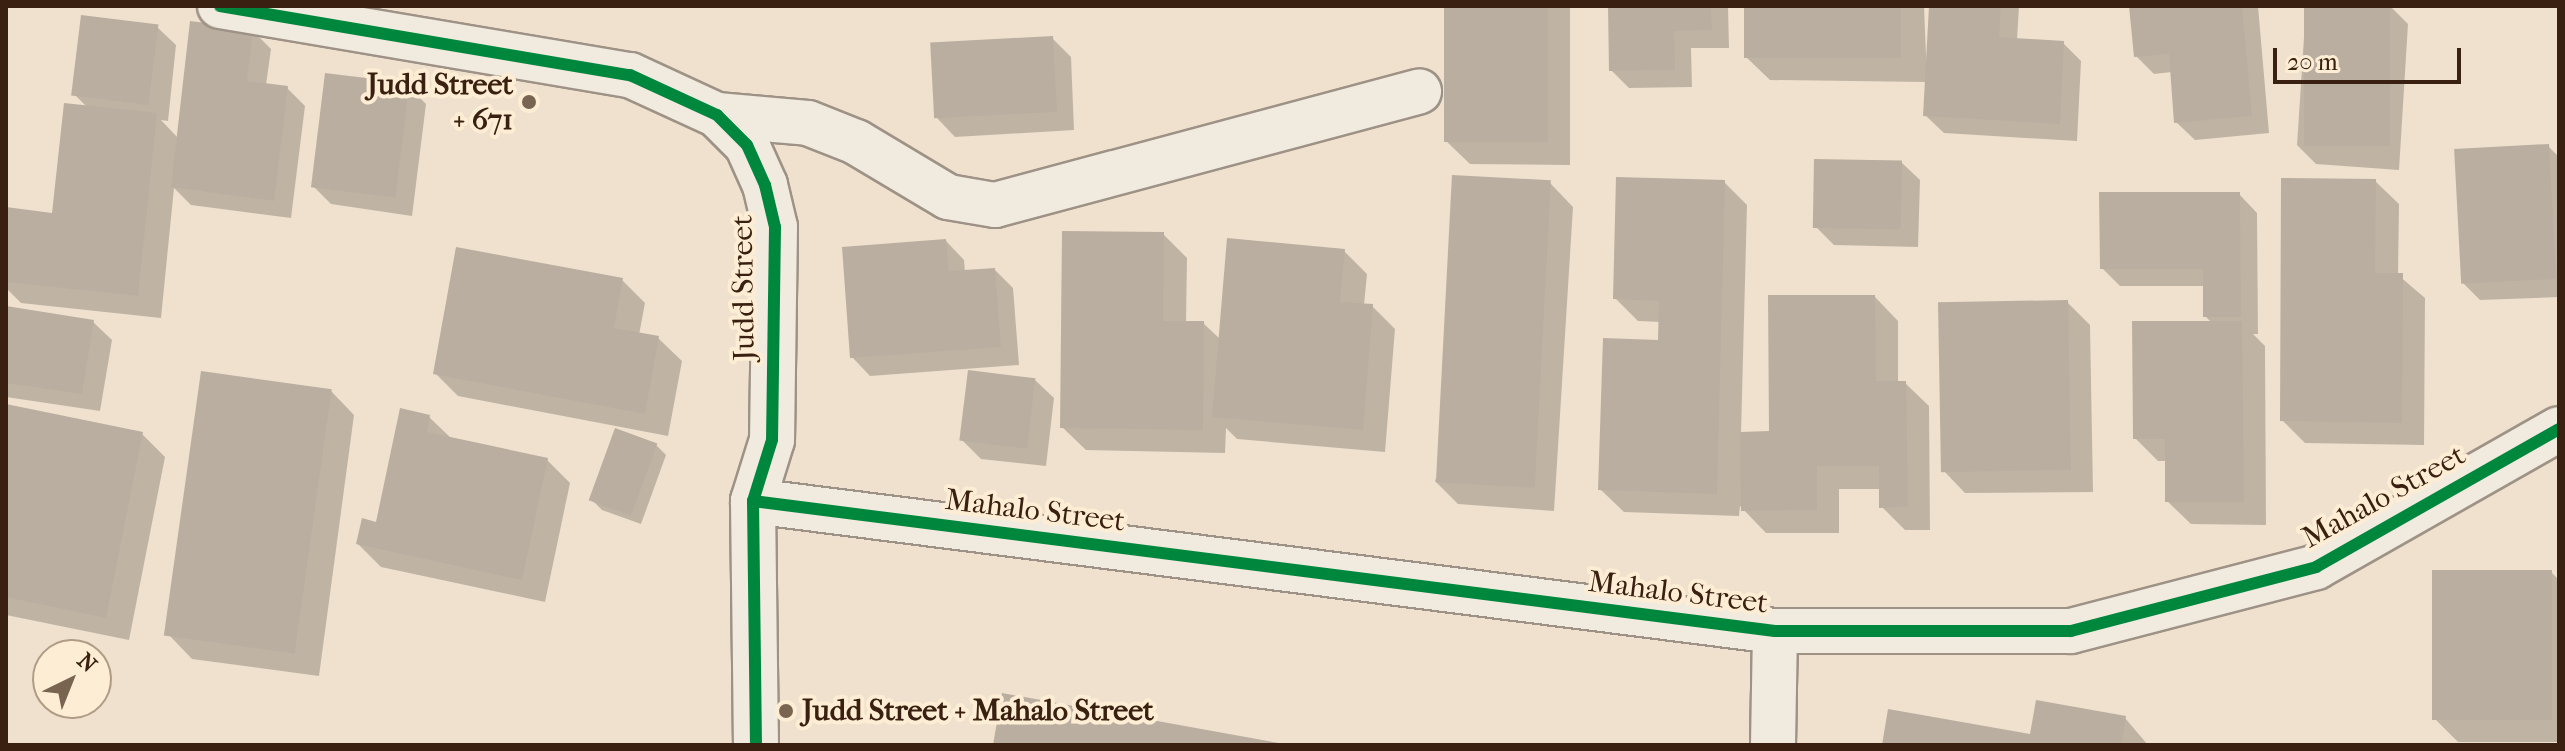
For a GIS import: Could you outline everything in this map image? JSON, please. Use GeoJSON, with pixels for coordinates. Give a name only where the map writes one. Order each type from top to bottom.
{"type":"FeatureCollection","features":[{"type":"Feature","properties":{"kind":"street","name":"Judd Street"},"geometry":{"type":"LineString","coordinates":[[220,6],[630,75],[717,115],[747,145],[765,185],[775,227],[772,440],[753,501],[756,745]]}},
{"type":"Feature","properties":{"kind":"street"},"geometry":{"type":"LineString","coordinates":[[717,115],[808,123],[856,142],[948,197],[995,205],[1419,91]]}},
{"type":"Feature","properties":{"kind":"street","name":"Mahalo Street"},"geometry":{"type":"LineString","coordinates":[[753,501],[1775,631],[2071,631],[2316,567],[2559,429]]}},
{"type":"Feature","properties":{"kind":"street"},"geometry":{"type":"LineString","coordinates":[[1773,745],[1775,631]]}},
{"type":"Feature","properties":{"kind":"building"},"geometry":{"type":"Polygon","coordinates":[[[1444,6],[1548,6],[1548,142],[1444,142],[1444,6]]]}},
{"type":"Feature","properties":{"kind":"building"},"geometry":{"type":"Polygon","coordinates":[[[1608,6],[1711,6],[1712,30],[1674,31],[1675,70],[1609,71],[1608,6]]]}},
{"type":"Feature","properties":{"kind":"building"},"geometry":{"type":"Polygon","coordinates":[[[1744,6],[1901,6],[1901,58],[1744,58],[1744,6]]]}},
{"type":"Feature","properties":{"kind":"building"},"geometry":{"type":"Polygon","coordinates":[[[1929,6],[2001,6],[1999,37],[2064,41],[2060,124],[1923,116],[1929,6]]]}},
{"type":"Feature","properties":{"kind":"building"},"geometry":{"type":"Polygon","coordinates":[[[2129,6],[2242,6],[2252,116],[2174,123],[2169,54],[2134,57],[2129,6]]]}},
{"type":"Feature","properties":{"kind":"building"},"geometry":{"type":"Polygon","coordinates":[[[2304,6],[2390,6],[2390,146],[2304,146],[2304,6]]]}},
{"type":"Feature","properties":{"kind":"building"},"geometry":{"type":"Polygon","coordinates":[[[81,15],[158,25],[149,105],[71,95],[81,15]]]}},
{"type":"Feature","properties":{"kind":"building"},"geometry":{"type":"Polygon","coordinates":[[[190,21],[253,29],[247,81],[288,86],[274,201],[171,187],[190,21]]]}},
{"type":"Feature","properties":{"kind":"building"},"geometry":{"type":"Polygon","coordinates":[[[1053,36],[1057,112],[934,118],[930,42],[1053,36]]]}},
{"type":"Feature","properties":{"kind":"building"},"geometry":{"type":"Polygon","coordinates":[[[325,73],[409,83],[395,198],[311,187],[325,73]]]}},
{"type":"Feature","properties":{"kind":"building"},"geometry":{"type":"Polygon","coordinates":[[[64,103],[157,113],[138,296],[6,282],[6,207],[52,213],[64,103]]]}},
{"type":"Feature","properties":{"kind":"building"},"geometry":{"type":"Polygon","coordinates":[[[2549,144],[2556,279],[2461,284],[2454,149],[2549,144]]]}},
{"type":"Feature","properties":{"kind":"building"},"geometry":{"type":"Polygon","coordinates":[[[1814,159],[1902,161],[1901,230],[1813,228],[1814,159]]]}},
{"type":"Feature","properties":{"kind":"building"},"geometry":{"type":"Polygon","coordinates":[[[1452,175],[1551,180],[1535,488],[1436,483],[1452,175]]]}},
{"type":"Feature","properties":{"kind":"building"},"geometry":{"type":"Polygon","coordinates":[[[1616,177],[1725,180],[1717,494],[1598,490],[1603,338],[1658,340],[1659,301],[1613,299],[1616,177]]]}},
{"type":"Feature","properties":{"kind":"building"},"geometry":{"type":"Polygon","coordinates":[[[2281,178],[2376,179],[2375,273],[2403,273],[2402,423],[2280,421],[2281,178]]]}},
{"type":"Feature","properties":{"kind":"building"},"geometry":{"type":"Polygon","coordinates":[[[2099,192],[2240,192],[2241,317],[2203,317],[2203,269],[2100,269],[2099,192]]]}},
{"type":"Feature","properties":{"kind":"building"},"geometry":{"type":"Polygon","coordinates":[[[1062,231],[1164,232],[1163,321],[1204,321],[1203,430],[1060,428],[1062,231]]]}},
{"type":"Feature","properties":{"kind":"building"},"geometry":{"type":"Polygon","coordinates":[[[1227,238],[1345,249],[1340,302],[1373,304],[1363,430],[1212,417],[1227,238]]]}},
{"type":"Feature","properties":{"kind":"building"},"geometry":{"type":"Polygon","coordinates":[[[946,239],[949,271],[995,268],[1001,347],[850,358],[842,247],[946,239]]]}},
{"type":"Feature","properties":{"kind":"building"},"geometry":{"type":"Polygon","coordinates":[[[456,247],[623,278],[614,328],[659,336],[645,414],[433,374],[456,247]]]}},
{"type":"Feature","properties":{"kind":"building"},"geometry":{"type":"Polygon","coordinates":[[[1768,295],[1875,295],[1876,381],[1906,381],[1908,507],[1879,508],[1879,466],[1817,466],[1817,510],[1741,511],[1740,432],[1769,431],[1768,295]]]}},
{"type":"Feature","properties":{"kind":"building"},"geometry":{"type":"Polygon","coordinates":[[[2068,300],[2071,470],[1941,472],[1938,302],[2068,300]]]}},
{"type":"Feature","properties":{"kind":"building"},"geometry":{"type":"Polygon","coordinates":[[[6,306],[94,320],[82,394],[6,383],[6,306]]]}},
{"type":"Feature","properties":{"kind":"building"},"geometry":{"type":"Polygon","coordinates":[[[2132,321],[2242,321],[2244,502],[2165,502],[2165,439],[2133,439],[2132,321]]]}},
{"type":"Feature","properties":{"kind":"building"},"geometry":{"type":"Polygon","coordinates":[[[968,370],[1035,378],[1027,449],[959,440],[968,370]]]}},
{"type":"Feature","properties":{"kind":"building"},"geometry":{"type":"Polygon","coordinates":[[[201,371],[332,389],[295,654],[164,635],[201,371]]]}},
{"type":"Feature","properties":{"kind":"building"},"geometry":{"type":"Polygon","coordinates":[[[6,404],[143,432],[106,618],[6,597],[6,404]]]}},
{"type":"Feature","properties":{"kind":"building"},"geometry":{"type":"Polygon","coordinates":[[[400,408],[430,415],[427,432],[548,458],[522,580],[356,544],[362,518],[376,522],[400,408]]]}},
{"type":"Feature","properties":{"kind":"building"},"geometry":{"type":"Polygon","coordinates":[[[615,428],[657,443],[631,516],[589,500],[615,428]]]}},
{"type":"Feature","properties":{"kind":"building"},"geometry":{"type":"Polygon","coordinates":[[[2432,570],[2552,570],[2552,720],[2432,720],[2432,570]]]}},
{"type":"Feature","properties":{"kind":"building"},"geometry":{"type":"Polygon","coordinates":[[[1002,693],[1279,743],[993,745],[1002,693]]]}},
{"type":"Feature","properties":{"kind":"building"},"geometry":{"type":"Polygon","coordinates":[[[2036,700],[2126,716],[2121,745],[1882,745],[1888,709],[2030,734],[2036,700]]]}},
{"type":"Feature","properties":{"kind":"cycle path"},"geometry":{"type":"LineString","coordinates":[[220,6],[630,75],[717,115],[747,145],[765,185],[775,227],[772,440],[753,501],[756,745]]}},
{"type":"Feature","properties":{"kind":"cycle path"},"geometry":{"type":"LineString","coordinates":[[753,501],[1775,631],[2071,631],[2316,567],[2559,429]]}},
{"type":"Feature","properties":{"kind":"place","name":"Judd Street + 671"},"geometry":{"type":"Point","coordinates":[529,102]}},
{"type":"Feature","properties":{"kind":"place","name":"Judd Street + Mahalo Street"},"geometry":{"type":"Point","coordinates":[786,711]}}]}
